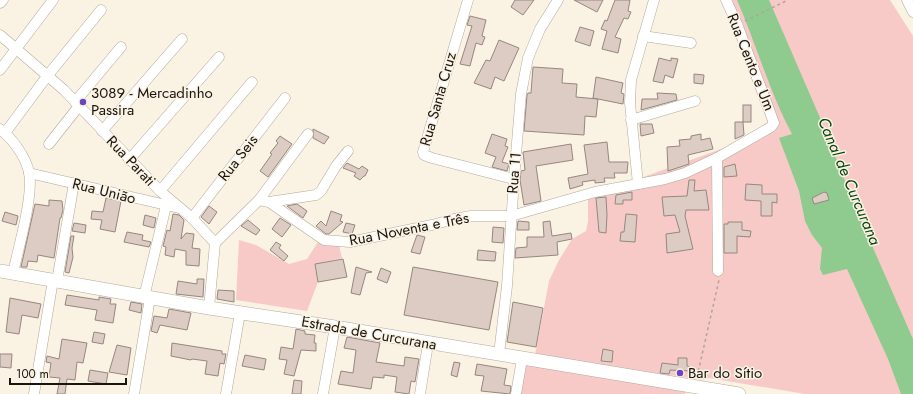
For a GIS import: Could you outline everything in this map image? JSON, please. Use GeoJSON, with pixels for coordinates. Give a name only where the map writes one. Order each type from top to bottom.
{"type":"FeatureCollection","features":[{"type":"Feature","properties":{"kind":"main road","name":"Estrada de Curcurana"},"geometry":{"type":"LineString","coordinates":[[6,272],[209,308],[498,354],[692,390],[739,394]]}},
{"type":"Feature","properties":{"kind":"street"},"geometry":{"type":"LineString","coordinates":[[0,3],[3,0]]}},
{"type":"Feature","properties":{"kind":"street"},"geometry":{"type":"LineString","coordinates":[[0,70],[54,0]]}},
{"type":"Feature","properties":{"kind":"street","name":"Rua Santa Cruz"},"geometry":{"type":"LineString","coordinates":[[468,0],[423,152],[432,158],[514,179]]}},
{"type":"Feature","properties":{"kind":"street","name":"Rua 11"},"geometry":{"type":"LineString","coordinates":[[498,354],[507,286],[521,94],[528,58],[540,29],[558,0]]}},
{"type":"Feature","properties":{"kind":"street"},"geometry":{"type":"LineString","coordinates":[[638,184],[631,120],[631,80],[654,0]]}},
{"type":"Feature","properties":{"kind":"street","name":"Rua Cento e Um"},"geometry":{"type":"LineString","coordinates":[[726,0],[737,24],[774,120],[773,125]]}},
{"type":"Feature","properties":{"kind":"street"},"geometry":{"type":"LineString","coordinates":[[906,0],[913,12]]}},
{"type":"Feature","properties":{"kind":"street"},"geometry":{"type":"LineString","coordinates":[[6,272],[24,221],[29,195],[29,173],[21,155],[2,131],[101,10]]}},
{"type":"Feature","properties":{"kind":"street","name":"Rua Parati"},"geometry":{"type":"LineString","coordinates":[[0,35],[48,75],[160,192],[192,218],[214,244]]}},
{"type":"Feature","properties":{"kind":"street"},"geometry":{"type":"LineString","coordinates":[[643,36],[691,43]]}},
{"type":"Feature","properties":{"kind":"street"},"geometry":{"type":"LineString","coordinates":[[102,131],[182,39]]}},
{"type":"Feature","properties":{"kind":"street"},"geometry":{"type":"LineString","coordinates":[[49,144],[77,104],[121,47]]}},
{"type":"Feature","properties":{"kind":"street"},"geometry":{"type":"LineString","coordinates":[[129,160],[219,57]]}},
{"type":"Feature","properties":{"kind":"street"},"geometry":{"type":"LineString","coordinates":[[160,192],[252,82]]}},
{"type":"Feature","properties":{"kind":"street","name":"Rua Seis"},"geometry":{"type":"LineString","coordinates":[[192,218],[285,98]]}},
{"type":"Feature","properties":{"kind":"street"},"geometry":{"type":"LineString","coordinates":[[631,120],[695,101]]}},
{"type":"Feature","properties":{"kind":"street","name":"Rua Noventa e Três"},"geometry":{"type":"LineString","coordinates":[[258,200],[269,202],[324,240],[334,242],[350,242],[465,217],[511,216],[595,192],[685,174],[717,158],[773,125]]}},
{"type":"Feature","properties":{"kind":"street"},"geometry":{"type":"LineString","coordinates":[[209,308],[214,244],[258,200],[308,134]]}},
{"type":"Feature","properties":{"kind":"street"},"geometry":{"type":"LineString","coordinates":[[269,202],[316,195],[321,191],[336,166],[348,151]]}},
{"type":"Feature","properties":{"kind":"street"},"geometry":{"type":"LineString","coordinates":[[717,158],[718,271]]}},
{"type":"Feature","properties":{"kind":"street","name":"Rua União"},"geometry":{"type":"LineString","coordinates":[[29,173],[179,208]]}},
{"type":"Feature","properties":{"kind":"street"},"geometry":{"type":"LineString","coordinates":[[34,394],[74,183]]}},
{"type":"Feature","properties":{"kind":"street"},"geometry":{"type":"LineString","coordinates":[[134,394],[147,297],[166,206]]}},
{"type":"Feature","properties":{"kind":"street"},"geometry":{"type":"LineString","coordinates":[[226,394],[240,313]]}},
{"type":"Feature","properties":{"kind":"street"},"geometry":{"type":"LineString","coordinates":[[323,394],[335,327]]}},
{"type":"Feature","properties":{"kind":"street"},"geometry":{"type":"LineString","coordinates":[[420,394],[428,344]]}},
{"type":"Feature","properties":{"kind":"street"},"geometry":{"type":"LineString","coordinates":[[516,394],[522,359]]}},
{"type":"Feature","properties":{"kind":"path"},"geometry":{"type":"LineString","coordinates":[[744,21],[788,0]]}},
{"type":"Feature","properties":{"kind":"path"},"geometry":{"type":"LineString","coordinates":[[692,390],[699,371],[719,283],[718,271]]}},
{"type":"Feature","properties":{"kind":"shaded area"},"geometry":{"type":"Polygon","coordinates":[[[723,0],[890,0],[913,36],[913,394],[805,394],[709,378],[704,380],[535,355],[549,281],[559,260],[572,239],[586,231],[588,221],[588,197],[771,131],[723,0]]]}},
{"type":"Feature","properties":{"kind":"shaded area"},"geometry":{"type":"Polygon","coordinates":[[[737,0],[769,0],[821,120],[856,209],[913,339],[913,394],[901,394],[888,359],[847,269],[823,275],[820,269],[822,248],[812,235],[805,221],[799,191],[779,138],[792,134],[770,85],[737,0]]]}},
{"type":"Feature","properties":{"kind":"shaded area"},"geometry":{"type":"Polygon","coordinates":[[[239,240],[256,245],[289,264],[307,259],[318,242],[339,245],[342,258],[315,264],[318,282],[307,311],[236,300],[239,240]]]}},
{"type":"Feature","properties":{"kind":"shaded area"},"geometry":{"type":"Polygon","coordinates":[[[525,364],[687,390],[685,394],[519,394],[525,364]]]}},
{"type":"Feature","properties":{"kind":"building"},"geometry":{"type":"Polygon","coordinates":[[[515,0],[534,0],[523,15],[511,7],[515,0]]]}},
{"type":"Feature","properties":{"kind":"building"},"geometry":{"type":"Polygon","coordinates":[[[574,0],[603,0],[597,12],[574,0]]]}},
{"type":"Feature","properties":{"kind":"building"},"geometry":{"type":"Polygon","coordinates":[[[615,0],[630,0],[628,11],[631,12],[628,19],[624,18],[615,37],[621,39],[618,53],[602,49],[607,31],[601,29],[605,20],[607,21],[615,0]]]}},
{"type":"Feature","properties":{"kind":"building"},"geometry":{"type":"Polygon","coordinates":[[[470,16],[486,20],[482,36],[485,37],[482,45],[476,43],[470,66],[460,64],[472,26],[467,25],[470,16]]]}},
{"type":"Feature","properties":{"kind":"building"},"geometry":{"type":"Polygon","coordinates":[[[580,27],[594,31],[590,46],[575,41],[580,27]]]}},
{"type":"Feature","properties":{"kind":"building"},"geometry":{"type":"Polygon","coordinates":[[[499,40],[519,48],[504,81],[495,77],[491,89],[474,83],[486,60],[490,61],[499,40]]]}},
{"type":"Feature","properties":{"kind":"building"},"geometry":{"type":"Polygon","coordinates":[[[659,58],[671,61],[671,58],[678,59],[673,78],[665,75],[663,83],[653,81],[659,58]]]}},
{"type":"Feature","properties":{"kind":"building"},"geometry":{"type":"Polygon","coordinates":[[[533,67],[563,69],[562,83],[577,84],[576,97],[598,99],[596,117],[585,116],[584,135],[524,131],[527,95],[528,93],[531,93],[533,67]]]}},
{"type":"Feature","properties":{"kind":"building"},"geometry":{"type":"Polygon","coordinates":[[[694,74],[704,75],[703,84],[694,83],[694,74]]]}},
{"type":"Feature","properties":{"kind":"building"},"geometry":{"type":"Polygon","coordinates":[[[596,77],[623,83],[621,93],[624,94],[623,104],[593,98],[596,77]]]}},
{"type":"Feature","properties":{"kind":"building"},"geometry":{"type":"Polygon","coordinates":[[[657,93],[676,94],[677,100],[641,110],[642,99],[658,99],[657,93]]]}},
{"type":"Feature","properties":{"kind":"building"},"geometry":{"type":"Polygon","coordinates":[[[743,105],[751,105],[751,122],[743,122],[743,105]]]}},
{"type":"Feature","properties":{"kind":"building"},"geometry":{"type":"Polygon","coordinates":[[[735,122],[743,122],[744,135],[735,139],[735,122]]]}},
{"type":"Feature","properties":{"kind":"building"},"geometry":{"type":"Polygon","coordinates":[[[640,124],[652,124],[654,133],[641,136],[640,124]]]}},
{"type":"Feature","properties":{"kind":"building"},"geometry":{"type":"Polygon","coordinates":[[[313,129],[329,137],[324,144],[313,138],[313,129]]]}},
{"type":"Feature","properties":{"kind":"building"},"geometry":{"type":"Polygon","coordinates":[[[492,134],[507,139],[505,146],[508,147],[502,162],[509,164],[507,171],[492,167],[496,157],[485,153],[492,134]]]}},
{"type":"Feature","properties":{"kind":"building"},"geometry":{"type":"Polygon","coordinates":[[[701,134],[701,140],[710,138],[713,149],[688,155],[689,164],[668,171],[667,147],[680,146],[679,140],[691,139],[691,136],[701,134]]]}},
{"type":"Feature","properties":{"kind":"building"},"geometry":{"type":"Polygon","coordinates":[[[280,136],[292,144],[268,177],[260,171],[272,154],[270,153],[278,143],[276,141],[280,136]]]}},
{"type":"Feature","properties":{"kind":"building"},"geometry":{"type":"Polygon","coordinates":[[[607,142],[609,162],[628,162],[627,173],[614,173],[615,178],[604,178],[605,182],[595,183],[595,180],[582,182],[583,185],[570,189],[568,178],[588,174],[584,145],[607,142]]]}},
{"type":"Feature","properties":{"kind":"building"},"geometry":{"type":"Polygon","coordinates":[[[571,144],[573,160],[536,166],[541,201],[524,205],[520,180],[521,171],[525,170],[523,152],[571,144]]]}},
{"type":"Feature","properties":{"kind":"building"},"geometry":{"type":"Polygon","coordinates":[[[347,163],[359,169],[362,166],[368,170],[365,176],[360,180],[354,176],[356,173],[343,168],[347,163]]]}},
{"type":"Feature","properties":{"kind":"building"},"geometry":{"type":"Polygon","coordinates":[[[735,164],[737,176],[724,177],[724,167],[735,164]]]}},
{"type":"Feature","properties":{"kind":"building"},"geometry":{"type":"Polygon","coordinates":[[[689,180],[695,180],[694,191],[706,190],[709,210],[686,210],[685,216],[693,249],[667,253],[666,234],[680,232],[675,215],[664,216],[662,197],[687,196],[689,180]]]}},
{"type":"Feature","properties":{"kind":"building"},"geometry":{"type":"Polygon","coordinates":[[[746,184],[762,185],[762,194],[777,194],[777,203],[772,202],[772,216],[761,216],[761,201],[745,200],[746,184]]]}},
{"type":"Feature","properties":{"kind":"building"},"geometry":{"type":"Polygon","coordinates":[[[632,192],[632,200],[623,200],[623,204],[615,204],[616,195],[632,192]]]}},
{"type":"Feature","properties":{"kind":"building"},"geometry":{"type":"Polygon","coordinates":[[[824,192],[827,193],[829,200],[814,204],[812,198],[824,192]]]}},
{"type":"Feature","properties":{"kind":"building"},"geometry":{"type":"Polygon","coordinates":[[[606,197],[606,233],[599,232],[596,198],[606,197]]]}},
{"type":"Feature","properties":{"kind":"building"},"geometry":{"type":"Polygon","coordinates":[[[106,198],[121,201],[115,232],[100,229],[102,220],[91,219],[92,211],[103,212],[106,198]]]}},
{"type":"Feature","properties":{"kind":"building"},"geometry":{"type":"Polygon","coordinates":[[[49,200],[62,201],[63,210],[60,218],[54,258],[38,255],[37,262],[28,261],[27,267],[21,267],[35,204],[49,206],[49,200]]]}},
{"type":"Feature","properties":{"kind":"building"},"geometry":{"type":"Polygon","coordinates":[[[297,204],[307,211],[303,218],[287,206],[297,204]]]}},
{"type":"Feature","properties":{"kind":"building"},"geometry":{"type":"Polygon","coordinates":[[[209,206],[217,212],[209,224],[201,217],[209,206]]]}},
{"type":"Feature","properties":{"kind":"building"},"geometry":{"type":"Polygon","coordinates":[[[331,211],[342,215],[340,221],[343,222],[329,234],[326,234],[316,226],[321,221],[326,226],[331,211]]]}},
{"type":"Feature","properties":{"kind":"building"},"geometry":{"type":"Polygon","coordinates":[[[5,212],[18,216],[16,225],[2,221],[5,212]]]}},
{"type":"Feature","properties":{"kind":"building"},"geometry":{"type":"Polygon","coordinates":[[[173,214],[179,215],[184,220],[181,239],[186,233],[194,234],[192,248],[200,249],[199,266],[186,265],[186,251],[175,249],[174,257],[165,255],[166,247],[163,246],[167,230],[170,231],[173,214]]]}},
{"type":"Feature","properties":{"kind":"building"},"geometry":{"type":"Polygon","coordinates":[[[626,214],[637,215],[635,242],[620,241],[621,232],[624,232],[626,214]]]}},
{"type":"Feature","properties":{"kind":"building"},"geometry":{"type":"Polygon","coordinates":[[[145,215],[156,218],[154,228],[143,225],[145,215]]]}},
{"type":"Feature","properties":{"kind":"building"},"geometry":{"type":"Polygon","coordinates":[[[280,218],[291,225],[282,237],[272,229],[280,218]]]}},
{"type":"Feature","properties":{"kind":"building"},"geometry":{"type":"Polygon","coordinates":[[[248,220],[260,230],[256,235],[241,226],[248,220]]]}},
{"type":"Feature","properties":{"kind":"building"},"geometry":{"type":"Polygon","coordinates":[[[518,221],[529,222],[529,230],[517,230],[518,221]]]}},
{"type":"Feature","properties":{"kind":"building"},"geometry":{"type":"Polygon","coordinates":[[[550,221],[552,236],[571,233],[572,239],[557,242],[558,255],[515,258],[516,248],[527,247],[527,237],[544,237],[543,222],[550,221]]]}},
{"type":"Feature","properties":{"kind":"building"},"geometry":{"type":"Polygon","coordinates":[[[728,222],[742,222],[742,230],[751,231],[750,237],[737,236],[737,253],[724,253],[724,224],[728,224],[728,222]]]}},
{"type":"Feature","properties":{"kind":"building"},"geometry":{"type":"Polygon","coordinates":[[[74,223],[86,225],[85,233],[72,231],[74,223]]]}},
{"type":"Feature","properties":{"kind":"building"},"geometry":{"type":"Polygon","coordinates":[[[346,223],[355,225],[352,234],[343,232],[346,223]]]}},
{"type":"Feature","properties":{"kind":"building"},"geometry":{"type":"Polygon","coordinates":[[[493,227],[504,228],[503,243],[492,242],[493,227]]]}},
{"type":"Feature","properties":{"kind":"building"},"geometry":{"type":"Polygon","coordinates":[[[127,232],[143,235],[142,240],[151,242],[149,247],[124,242],[127,232]]]}},
{"type":"Feature","properties":{"kind":"building"},"geometry":{"type":"Polygon","coordinates":[[[417,235],[425,237],[420,254],[411,252],[417,235]]]}},
{"type":"Feature","properties":{"kind":"building"},"geometry":{"type":"Polygon","coordinates":[[[71,236],[74,236],[72,248],[73,257],[69,273],[65,272],[71,236]]]}},
{"type":"Feature","properties":{"kind":"building"},"geometry":{"type":"Polygon","coordinates":[[[276,242],[281,245],[279,248],[288,256],[284,261],[270,250],[276,242]]]}},
{"type":"Feature","properties":{"kind":"building"},"geometry":{"type":"Polygon","coordinates":[[[478,250],[496,252],[495,261],[477,260],[478,250]]]}},
{"type":"Feature","properties":{"kind":"building"},"geometry":{"type":"Polygon","coordinates":[[[343,259],[347,277],[318,282],[315,264],[343,259]]]}},
{"type":"Feature","properties":{"kind":"building"},"geometry":{"type":"Polygon","coordinates":[[[356,267],[372,272],[366,273],[360,295],[351,293],[356,267]]]}},
{"type":"Feature","properties":{"kind":"building"},"geometry":{"type":"Polygon","coordinates":[[[413,267],[498,282],[489,330],[404,315],[413,267]]]}},
{"type":"Feature","properties":{"kind":"building"},"geometry":{"type":"Polygon","coordinates":[[[381,268],[391,272],[387,283],[377,279],[381,268]]]}},
{"type":"Feature","properties":{"kind":"building"},"geometry":{"type":"Polygon","coordinates":[[[197,279],[204,279],[203,297],[176,294],[178,281],[197,284],[197,279]]]}},
{"type":"Feature","properties":{"kind":"building"},"geometry":{"type":"Polygon","coordinates":[[[218,290],[234,291],[234,302],[217,299],[218,290]]]}},
{"type":"Feature","properties":{"kind":"building"},"geometry":{"type":"Polygon","coordinates":[[[67,295],[99,300],[99,297],[111,299],[110,304],[116,304],[113,323],[95,320],[97,310],[65,305],[67,295]]]}},
{"type":"Feature","properties":{"kind":"building"},"geometry":{"type":"Polygon","coordinates":[[[10,298],[41,304],[38,318],[22,315],[19,334],[6,332],[10,298]]]}},
{"type":"Feature","properties":{"kind":"building"},"geometry":{"type":"Polygon","coordinates":[[[131,302],[142,304],[141,313],[129,310],[131,302]]]}},
{"type":"Feature","properties":{"kind":"building"},"geometry":{"type":"Polygon","coordinates":[[[513,302],[543,308],[536,347],[507,342],[513,302]]]}},
{"type":"Feature","properties":{"kind":"building"},"geometry":{"type":"Polygon","coordinates":[[[169,309],[191,313],[187,330],[160,325],[157,333],[151,331],[154,316],[167,318],[169,309]]]}},
{"type":"Feature","properties":{"kind":"building"},"geometry":{"type":"Polygon","coordinates":[[[296,329],[305,331],[305,334],[315,335],[314,343],[316,343],[316,351],[301,350],[294,376],[284,374],[287,360],[279,359],[281,347],[293,349],[296,329]]]}},
{"type":"Feature","properties":{"kind":"building"},"geometry":{"type":"Polygon","coordinates":[[[94,332],[105,334],[103,344],[92,342],[94,332]]]}},
{"type":"Feature","properties":{"kind":"building"},"geometry":{"type":"Polygon","coordinates":[[[347,337],[380,343],[376,362],[404,366],[405,357],[419,359],[415,382],[411,381],[409,394],[395,392],[397,377],[384,375],[384,378],[373,377],[371,389],[338,384],[341,371],[353,373],[356,350],[344,348],[347,337]]]}},
{"type":"Feature","properties":{"kind":"building"},"geometry":{"type":"Polygon","coordinates":[[[62,339],[87,343],[83,363],[77,362],[75,380],[67,379],[65,394],[57,394],[60,378],[49,377],[51,363],[46,362],[47,356],[59,359],[62,339]]]}},
{"type":"Feature","properties":{"kind":"building"},"geometry":{"type":"Polygon","coordinates":[[[172,343],[222,351],[222,354],[226,354],[224,364],[220,363],[218,376],[205,374],[207,361],[191,360],[171,356],[172,343]]]}},
{"type":"Feature","properties":{"kind":"building"},"geometry":{"type":"Polygon","coordinates":[[[117,345],[131,348],[127,375],[109,372],[117,345]]]}},
{"type":"Feature","properties":{"kind":"building"},"geometry":{"type":"Polygon","coordinates":[[[603,349],[613,351],[612,362],[601,361],[603,349]]]}},
{"type":"Feature","properties":{"kind":"building"},"geometry":{"type":"Polygon","coordinates":[[[0,354],[12,354],[11,368],[0,367],[0,354]]]}},
{"type":"Feature","properties":{"kind":"building"},"geometry":{"type":"Polygon","coordinates":[[[245,355],[266,359],[264,370],[242,366],[245,355]]]}},
{"type":"Feature","properties":{"kind":"building"},"geometry":{"type":"Polygon","coordinates":[[[678,358],[687,358],[687,366],[690,367],[690,371],[670,370],[669,374],[660,373],[662,363],[678,365],[678,358]]]}},
{"type":"Feature","properties":{"kind":"building"},"geometry":{"type":"Polygon","coordinates":[[[454,362],[460,363],[457,377],[451,375],[454,362]]]}},
{"type":"Feature","properties":{"kind":"building"},"geometry":{"type":"Polygon","coordinates":[[[477,364],[507,369],[504,385],[511,386],[510,394],[481,391],[484,376],[475,375],[477,364]]]}},
{"type":"Feature","properties":{"kind":"building"},"geometry":{"type":"Polygon","coordinates":[[[90,370],[108,373],[106,384],[88,381],[90,370]]]}},
{"type":"Feature","properties":{"kind":"building"},"geometry":{"type":"Polygon","coordinates":[[[294,380],[302,381],[301,394],[292,394],[294,380]]]}},
{"type":"Feature","properties":{"kind":"place","name":"3089 - Mercadinho Passira"},"geometry":{"type":"Point","coordinates":[83,102]}},
{"type":"Feature","properties":{"kind":"place","name":"Bar do Sítio"},"geometry":{"type":"Point","coordinates":[680,373]}},
{"type":"Feature","properties":{"kind":"water label","name":"Canal de Curcurana"},"geometry":{"type":"Point","coordinates":[850,181]}}]}
